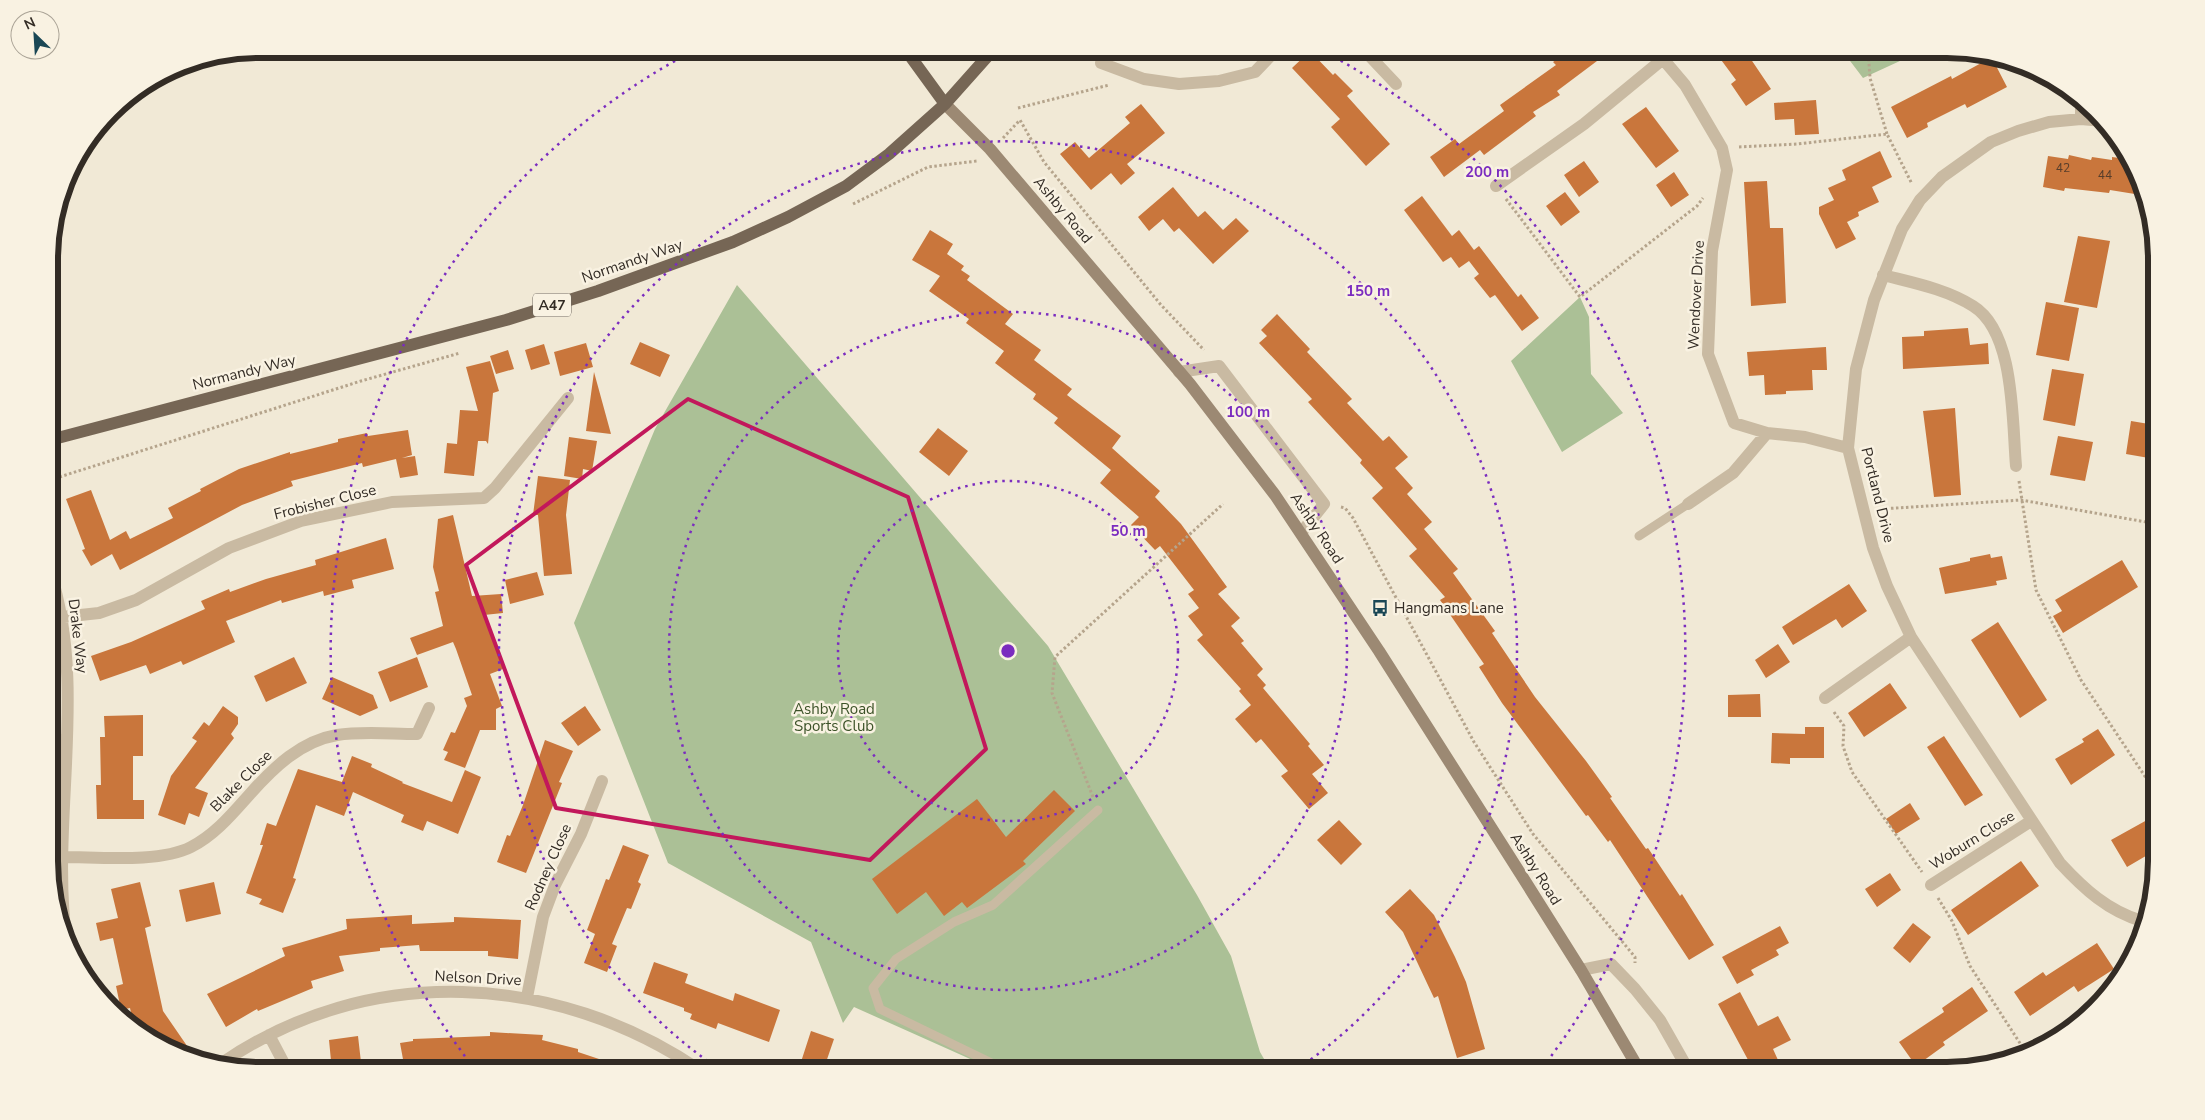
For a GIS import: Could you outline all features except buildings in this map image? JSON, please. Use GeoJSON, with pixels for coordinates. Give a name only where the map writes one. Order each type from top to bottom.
{"type":"FeatureCollection","features":[{"type":"Feature","properties":{"kind":"main road","name":"Ashby Road"},"geometry":{"type":"LineString","coordinates":[[912,58],[945,104],[990,149],[1179,372],[1232,439],[1301,533],[1379,651],[1581,970],[1635,1062]]}},
{"type":"Feature","properties":{"kind":"main road","name":"Normandy Way"},"geometry":{"type":"LineString","coordinates":[[58,438],[506,320],[598,291],[733,242],[788,217],[846,186],[889,154],[945,104],[986,58]]}},
{"type":"Feature","properties":{"kind":"street"},"geometry":{"type":"LineString","coordinates":[[1101,63],[1144,79],[1179,84],[1218,81],[1255,72],[1268,58]]}},
{"type":"Feature","properties":{"kind":"street"},"geometry":{"type":"LineString","coordinates":[[1371,58],[1396,84]]}},
{"type":"Feature","properties":{"kind":"street","name":"Wendover Drive"},"geometry":{"type":"LineString","coordinates":[[1496,186],[1584,124],[1663,59],[1685,85],[1722,148],[1727,170],[1712,251],[1708,354],[1734,423],[1766,433],[1805,437],[1848,448]]}},
{"type":"Feature","properties":{"kind":"street"},"geometry":{"type":"LineString","coordinates":[[2081,109],[2081,119]]}},
{"type":"Feature","properties":{"kind":"street","name":"Portland Drive"},"geometry":{"type":"LineString","coordinates":[[2093,120],[2081,119],[2049,122],[2018,131],[1991,142],[1942,177],[1920,200],[1902,229],[1874,300],[1856,369],[1848,448],[1876,555],[1911,637],[2060,863],[2089,894],[2139,920]]}},
{"type":"Feature","properties":{"kind":"street"},"geometry":{"type":"LineString","coordinates":[[1883,275],[1935,288],[1968,303],[1988,320],[1999,335],[2007,366],[2016,466]]}},
{"type":"Feature","properties":{"kind":"street"},"geometry":{"type":"LineString","coordinates":[[1179,372],[1219,366],[1324,504],[1301,533]]}},
{"type":"Feature","properties":{"kind":"street","name":"Frobisher Close"},"geometry":{"type":"LineString","coordinates":[[62,617],[99,612],[136,600],[229,548],[302,521],[392,502],[484,498],[495,488],[568,398]]}},
{"type":"Feature","properties":{"kind":"street"},"geometry":{"type":"LineString","coordinates":[[1688,504],[1733,473],[1766,433]]}},
{"type":"Feature","properties":{"kind":"street","name":"Drake Way"},"geometry":{"type":"LineString","coordinates":[[58,602],[62,617],[68,677],[63,857],[66,919]]}},
{"type":"Feature","properties":{"kind":"street"},"geometry":{"type":"LineString","coordinates":[[1824,698],[1911,637]]}},
{"type":"Feature","properties":{"kind":"street","name":"Blake Close"},"geometry":{"type":"LineString","coordinates":[[63,857],[163,856],[191,847],[210,835],[262,780],[295,751],[315,741],[338,735],[417,734],[429,708]]}},
{"type":"Feature","properties":{"kind":"street"},"geometry":{"type":"LineString","coordinates":[[58,740],[66,740]]}},
{"type":"Feature","properties":{"kind":"street","name":"Rodney Close"},"geometry":{"type":"LineString","coordinates":[[527,997],[543,917],[555,885],[581,834],[602,781]]}},
{"type":"Feature","properties":{"kind":"street","name":"Woburn Close"},"geometry":{"type":"LineString","coordinates":[[1931,885],[2032,821]]}},
{"type":"Feature","properties":{"kind":"street"},"geometry":{"type":"LineString","coordinates":[[1581,970],[1610,964],[1635,988],[1660,1020],[1683,1062]]}},
{"type":"Feature","properties":{"kind":"street","name":"Nelson Drive"},"geometry":{"type":"LineString","coordinates":[[227,1060],[269,1035],[317,1014],[369,1000],[412,993],[458,991],[527,997],[567,1007],[615,1023],[686,1062]]}},
{"type":"Feature","properties":{"kind":"street"},"geometry":{"type":"LineString","coordinates":[[269,1035],[283,1062]]}},
{"type":"Feature","properties":{"kind":"lane"},"geometry":{"type":"LineString","coordinates":[[1639,536],[1688,504]]}},
{"type":"Feature","properties":{"kind":"lane"},"geometry":{"type":"LineString","coordinates":[[989,1062],[880,1010],[873,988],[896,958],[954,922],[993,905],[1098,810]]}},
{"type":"Feature","properties":{"kind":"path"},"geometry":{"type":"LineString","coordinates":[[1869,58],[1870,78],[1887,134],[1920,200]]}},
{"type":"Feature","properties":{"kind":"path"},"geometry":{"type":"LineString","coordinates":[[1018,108],[1094,88],[1144,79]]}},
{"type":"Feature","properties":{"kind":"path"},"geometry":{"type":"LineString","coordinates":[[1020,120],[1044,162],[1161,305],[1219,366]]}},
{"type":"Feature","properties":{"kind":"path"},"geometry":{"type":"LineString","coordinates":[[1722,148],[1797,144],[1887,134]]}},
{"type":"Feature","properties":{"kind":"path"},"geometry":{"type":"LineString","coordinates":[[1496,186],[1580,297],[1697,206],[1727,170]]}},
{"type":"Feature","properties":{"kind":"path"},"geometry":{"type":"LineString","coordinates":[[2016,466],[2036,590],[2081,680],[2148,780]]}},
{"type":"Feature","properties":{"kind":"path"},"geometry":{"type":"LineString","coordinates":[[1865,510],[2021,500],[2146,522],[2148,526]]}},
{"type":"Feature","properties":{"kind":"path"},"geometry":{"type":"LineString","coordinates":[[1098,810],[1052,693],[1055,657],[1224,504]]}},
{"type":"Feature","properties":{"kind":"path"},"geometry":{"type":"LineString","coordinates":[[1324,504],[1345,508],[1353,518],[1474,742],[1533,834],[1635,957],[1635,988]]}},
{"type":"Feature","properties":{"kind":"highlighted area"},"geometry":{"type":"Polygon","coordinates":[[[688,399],[908,497],[986,749],[870,860],[556,808],[466,565],[688,399]]]}},
{"type":"Feature","properties":{"kind":"green space"},"geometry":{"type":"Polygon","coordinates":[[[1848,58],[1906,58],[1863,78],[1848,58]]]}},
{"type":"Feature","properties":{"kind":"green space","name":"Ashby Road Sports Club"},"geometry":{"type":"Polygon","coordinates":[[[737,285],[1048,646],[1197,895],[1231,956],[1260,1052],[1266,1062],[977,1062],[854,1007],[843,1023],[811,942],[668,863],[574,623],[655,429],[737,285]]]}},
{"type":"Feature","properties":{"kind":"green space"},"geometry":{"type":"Polygon","coordinates":[[[1580,297],[1589,317],[1591,374],[1623,413],[1562,452],[1511,361],[1580,297]]]}},
{"type":"Feature","properties":{"kind":"place","name":"Hangmans Lane"},"geometry":{"type":"Point","coordinates":[1380,608]}}]}
